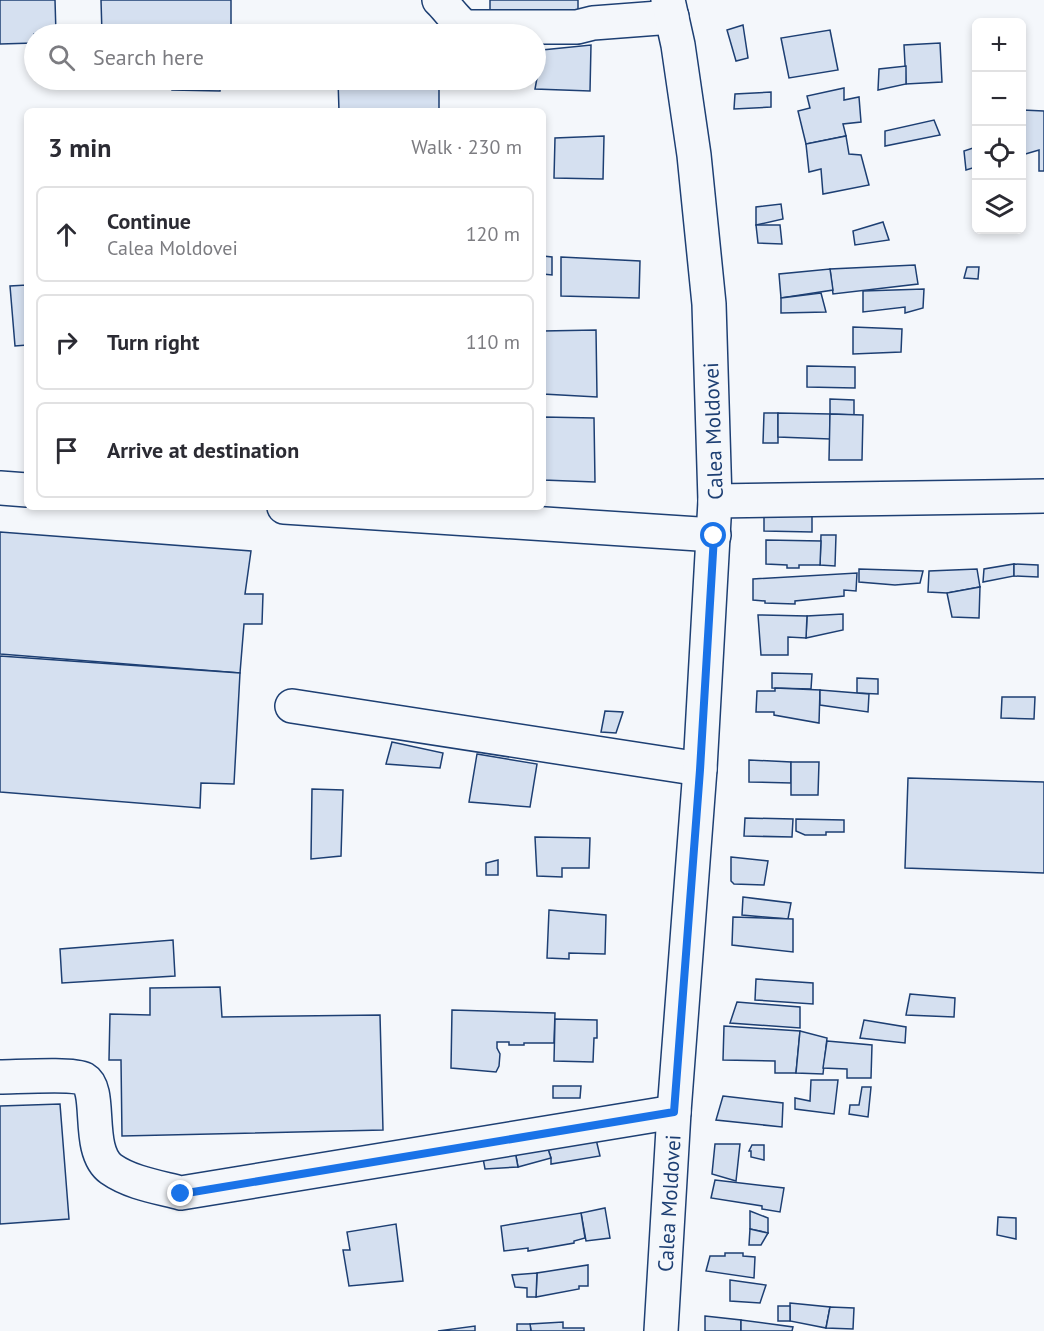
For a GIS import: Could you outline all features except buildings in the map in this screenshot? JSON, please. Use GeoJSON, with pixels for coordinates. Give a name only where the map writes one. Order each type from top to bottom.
{"type":"FeatureCollection","features":[{"type":"Feature","properties":{"kind":"main road"},"geometry":{"type":"LineString","coordinates":[[439,0],[448,7],[459,24]]}},
{"type":"Feature","properties":{"kind":"main road"},"geometry":{"type":"LineString","coordinates":[[546,27],[577,27],[670,8]]}},
{"type":"Feature","properties":{"kind":"main road","name":"Calea Moldovei"},"geometry":{"type":"LineString","coordinates":[[661,1331],[674,1112],[700,770],[715,501],[709,304],[694,155],[678,45],[670,8]]}},
{"type":"Feature","properties":{"kind":"main road"},"geometry":{"type":"LineString","coordinates":[[0,488],[24,490]]}},
{"type":"Feature","properties":{"kind":"main road"},"geometry":{"type":"LineString","coordinates":[[715,501],[1044,495]]}},
{"type":"Feature","properties":{"kind":"main road"},"geometry":{"type":"LineString","coordinates":[[328,510],[714,536]]}},
{"type":"Feature","properties":{"kind":"main road"},"geometry":{"type":"LineString","coordinates":[[292,706],[700,770]]}},
{"type":"Feature","properties":{"kind":"main road"},"geometry":{"type":"LineString","coordinates":[[0,1077],[83,1079],[91,1087],[98,1150],[110,1168],[134,1180],[181,1194],[674,1112]]}},
{"type":"Feature","properties":{"kind":"route"},"geometry":{"type":"LineString","coordinates":[[181,1194],[674,1112],[700,770],[714,536]]}}]}
